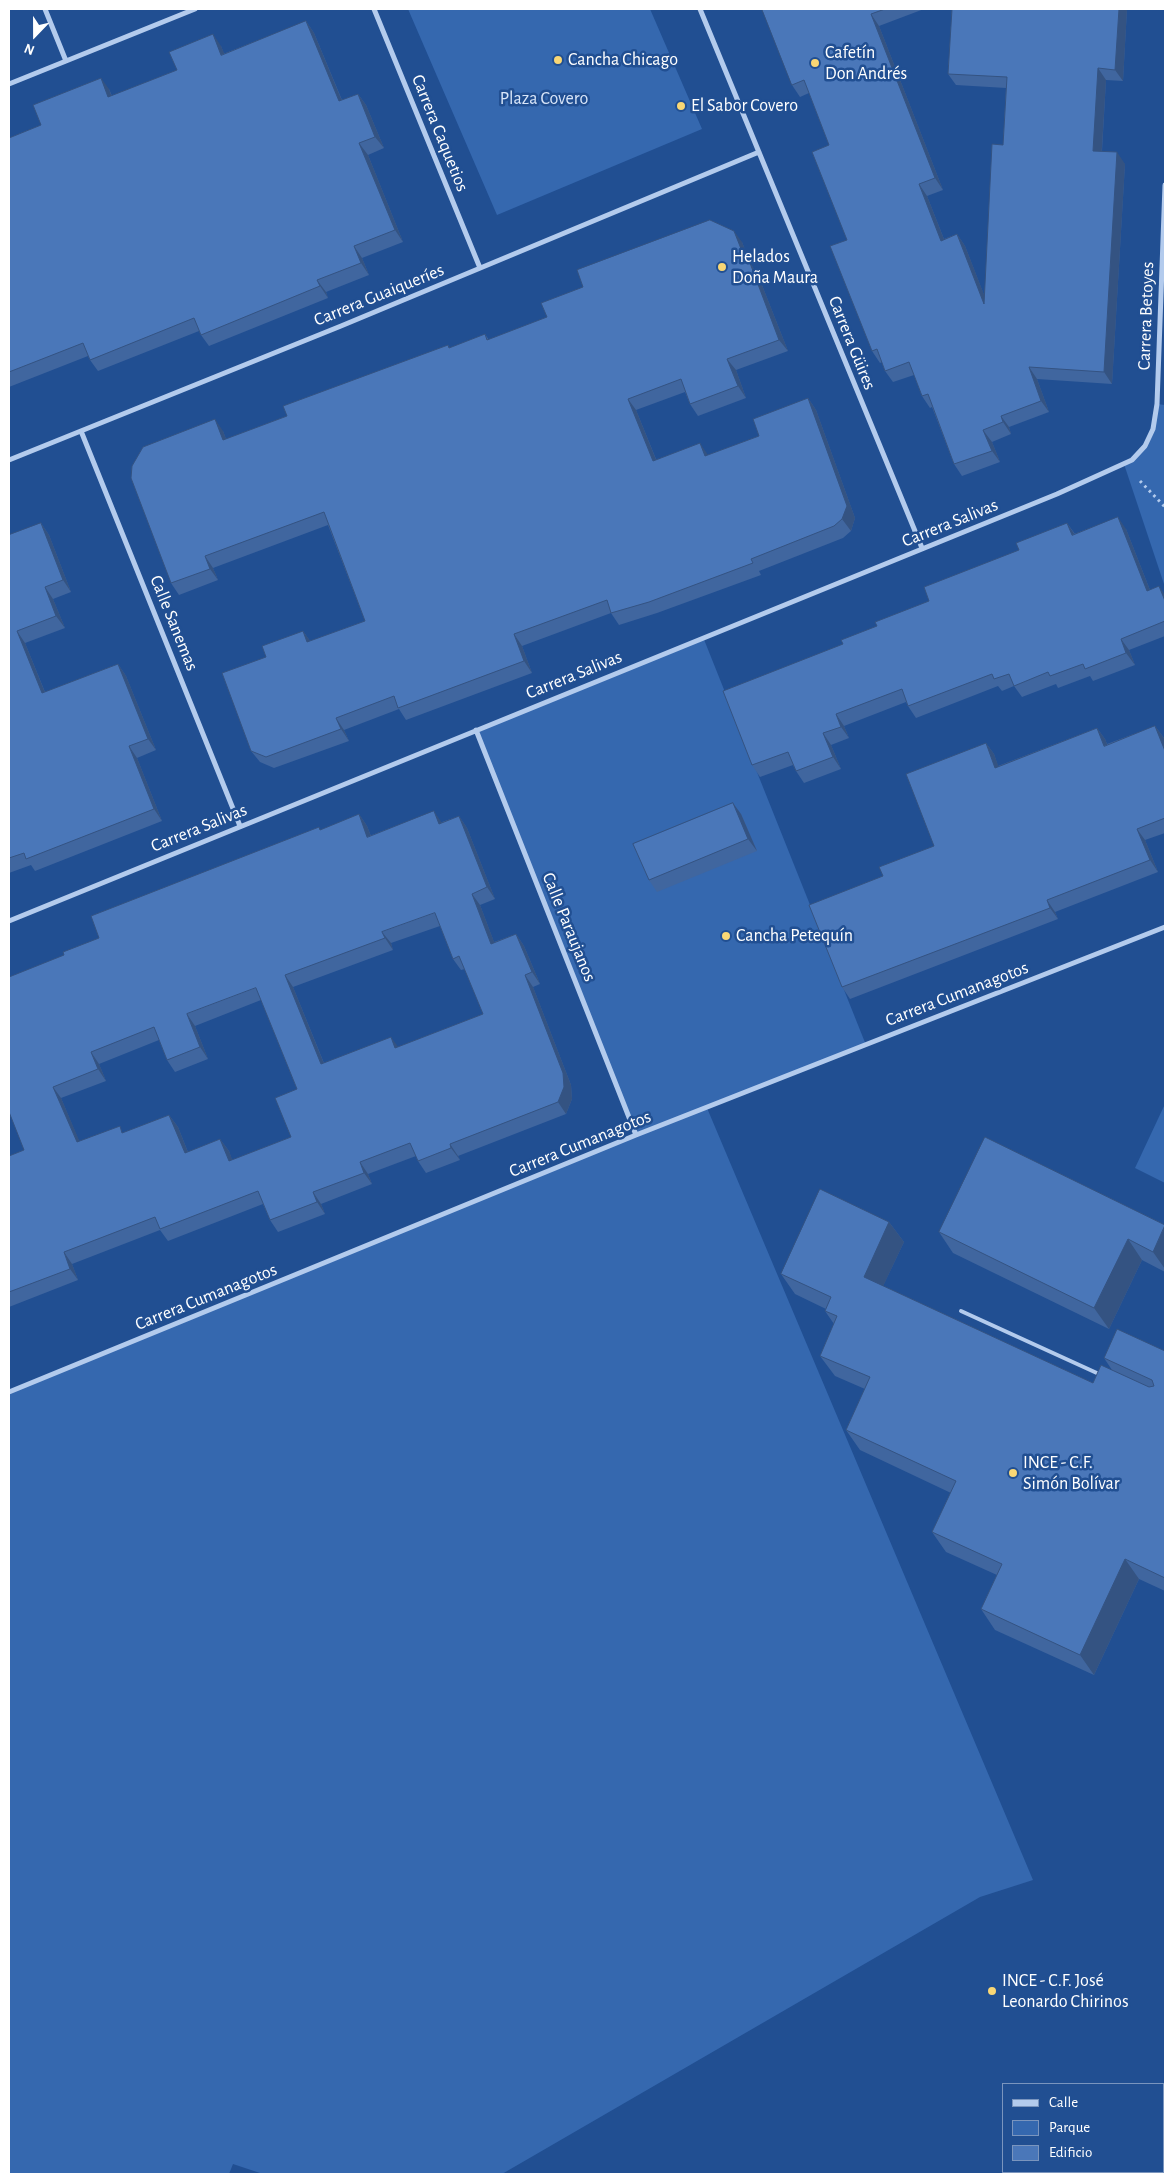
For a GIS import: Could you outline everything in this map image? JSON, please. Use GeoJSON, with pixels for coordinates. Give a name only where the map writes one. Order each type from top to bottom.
{"type":"FeatureCollection","features":[{"type":"Feature","properties":{"kind":"street"},"geometry":{"type":"LineString","coordinates":[[45,9],[66,61]]}},
{"type":"Feature","properties":{"kind":"street"},"geometry":{"type":"LineString","coordinates":[[9,84],[195,9]]}},
{"type":"Feature","properties":{"kind":"street","name":"Carrera Caquetios"},"geometry":{"type":"LineString","coordinates":[[374,9],[480,268]]}},
{"type":"Feature","properties":{"kind":"street","name":"Carrera Güires"},"geometry":{"type":"LineString","coordinates":[[700,9],[922,548]]}},
{"type":"Feature","properties":{"kind":"street","name":"Carrera Guaiqueríes"},"geometry":{"type":"LineString","coordinates":[[9,460],[759,152]]}},
{"type":"Feature","properties":{"kind":"street","name":"Carrera Betoyes"},"geometry":{"type":"LineString","coordinates":[[1145,446],[1153,429],[1157,404],[1165,185]]}},
{"type":"Feature","properties":{"kind":"street","name":"Calle Sanemas"},"geometry":{"type":"LineString","coordinates":[[82,431],[240,826]]}},
{"type":"Feature","properties":{"kind":"street","name":"Carrera Salivas"},"geometry":{"type":"LineString","coordinates":[[9,921],[1057,494],[1132,460],[1145,446]]}},
{"type":"Feature","properties":{"kind":"street","name":"Calle Paraujanos"},"geometry":{"type":"LineString","coordinates":[[476,730],[636,1135]]}},
{"type":"Feature","properties":{"kind":"street","name":"Carrera Cumanagotos"},"geometry":{"type":"LineString","coordinates":[[9,1392],[636,1135],[1165,928]]}},
{"type":"Feature","properties":{"kind":"lane"},"geometry":{"type":"LineString","coordinates":[[960,1311],[1103,1376]]}},
{"type":"Feature","properties":{"kind":"path"},"geometry":{"type":"LineString","coordinates":[[1124,464],[1165,507]]}},
{"type":"Feature","properties":{"kind":"green space","name":"Plaza Covero"},"geometry":{"type":"Polygon","coordinates":[[[408,9],[650,9],[702,129],[497,215],[408,9]]]}},
{"type":"Feature","properties":{"kind":"green space"},"geometry":{"type":"Polygon","coordinates":[[[1157,404],[1165,405],[1165,587],[1124,464],[1139,450],[1148,438],[1157,404]]]}},
{"type":"Feature","properties":{"kind":"green space"},"geometry":{"type":"Polygon","coordinates":[[[703,637],[866,1045],[707,1108],[1033,1880],[980,1897],[502,2174],[263,2174],[233,2164],[229,2174],[9,2174],[9,1392],[636,1135],[476,730],[703,637]]]}},
{"type":"Feature","properties":{"kind":"green space"},"geometry":{"type":"Polygon","coordinates":[[[1165,1104],[1165,1183],[1135,1168],[1165,1104]]]}},
{"type":"Feature","properties":{"kind":"building"},"geometry":{"type":"Polygon","coordinates":[[[762,9],[885,9],[871,14],[935,178],[919,184],[941,241],[957,234],[984,304],[992,144],[1003,145],[1007,77],[948,74],[952,9],[1119,9],[1115,70],[1098,68],[1093,151],[1117,152],[1104,372],[1029,367],[1041,401],[1001,416],[1003,422],[983,430],[992,451],[954,464],[928,394],[922,396],[909,362],[885,371],[877,349],[872,351],[830,246],[847,240],[812,152],[829,145],[804,80],[792,85],[762,9]]]}},
{"type":"Feature","properties":{"kind":"building"},"geometry":{"type":"Polygon","coordinates":[[[306,21],[339,101],[358,94],[375,137],[359,143],[395,230],[354,246],[361,263],[317,280],[320,286],[201,335],[194,318],[90,360],[83,343],[9,372],[9,138],[41,125],[33,105],[101,78],[108,97],[177,70],[169,52],[213,34],[221,55],[306,21]]]}},
{"type":"Feature","properties":{"kind":"building"},"geometry":{"type":"Polygon","coordinates":[[[710,220],[734,231],[747,264],[750,263],[779,340],[727,359],[738,386],[690,404],[681,379],[628,399],[653,461],[700,443],[705,456],[759,436],[753,419],[808,398],[847,506],[842,519],[834,526],[751,559],[753,563],[649,602],[611,613],[607,600],[514,634],[524,661],[398,708],[394,696],[336,718],[341,729],[266,757],[251,751],[222,673],[266,657],[262,646],[303,631],[307,642],[365,621],[324,512],[205,556],[210,569],[171,583],[131,478],[132,466],[143,447],[215,419],[223,440],[287,416],[283,406],[448,345],[449,348],[485,334],[487,340],[547,317],[541,303],[583,287],[577,270],[710,220]]]}},
{"type":"Feature","properties":{"kind":"building"},"geometry":{"type":"Polygon","coordinates":[[[1118,517],[1147,591],[1159,586],[1165,601],[1165,621],[1121,639],[1126,653],[1085,669],[1083,664],[1050,676],[1048,672],[1014,686],[1009,674],[994,679],[992,674],[908,706],[902,689],[836,714],[841,727],[823,733],[833,757],[796,771],[788,752],[752,765],[723,691],[843,644],[841,640],[877,626],[875,622],[929,601],[924,587],[1019,550],[1016,543],[1067,523],[1072,535],[1118,517]]]}},
{"type":"Feature","properties":{"kind":"building"},"geometry":{"type":"Polygon","coordinates":[[[41,523],[63,580],[45,587],[56,616],[17,631],[42,693],[118,664],[148,739],[129,746],[154,809],[26,859],[24,853],[9,858],[9,535],[41,523]]]}},
{"type":"Feature","properties":{"kind":"building"},"geometry":{"type":"Polygon","coordinates":[[[1155,726],[1165,751],[1165,818],[1137,829],[1150,860],[1047,900],[1050,908],[842,987],[809,905],[883,876],[879,867],[934,846],[906,774],[986,743],[995,768],[1097,728],[1104,746],[1155,726]]]}},
{"type":"Feature","properties":{"kind":"building"},"geometry":{"type":"Polygon","coordinates":[[[733,803],[748,839],[649,880],[633,844],[733,803]]]}},
{"type":"Feature","properties":{"kind":"building"},"geometry":{"type":"Polygon","coordinates":[[[434,811],[439,824],[459,816],[487,887],[472,894],[491,944],[516,934],[532,972],[525,975],[563,1073],[564,1087],[558,1102],[450,1144],[451,1148],[418,1161],[410,1143],[360,1162],[364,1173],[313,1192],[317,1202],[270,1220],[258,1191],[160,1229],[155,1217],[64,1252],[70,1269],[9,1292],[9,1156],[24,1150],[9,1112],[9,977],[64,955],[63,952],[99,938],[91,916],[319,827],[320,830],[359,814],[367,837],[434,811]],[[435,913],[382,932],[385,938],[285,975],[321,1064],[391,1037],[395,1048],[483,1014],[459,956],[453,959],[435,913]],[[256,988],[187,1014],[200,1047],[167,1060],[154,1027],[91,1052],[98,1069],[53,1087],[77,1142],[120,1126],[122,1133],[169,1115],[185,1153],[220,1139],[229,1161],[291,1137],[275,1098],[297,1089],[256,988]]]}},
{"type":"Feature","properties":{"kind":"building"},"geometry":{"type":"Polygon","coordinates":[[[985,1137],[1165,1225],[1153,1252],[1128,1239],[1094,1308],[939,1232],[985,1137]]]}},
{"type":"Feature","properties":{"kind":"building"},"geometry":{"type":"Polygon","coordinates":[[[820,1189],[889,1222],[864,1277],[1093,1383],[1101,1365],[1149,1387],[1154,1386],[1152,1380],[1104,1358],[1117,1329],[1165,1351],[1165,1578],[1125,1559],[1080,1655],[981,1609],[1002,1564],[932,1532],[956,1481],[846,1430],[870,1377],[820,1356],[837,1316],[825,1311],[831,1297],[781,1274],[820,1189]]]}},
{"type":"Feature","properties":{"kind":"place","name":"Cancha Chicago"},"geometry":{"type":"Point","coordinates":[558,60]}},
{"type":"Feature","properties":{"kind":"place","name":"Cafetín Don Andrés"},"geometry":{"type":"Point","coordinates":[815,63]}},
{"type":"Feature","properties":{"kind":"place","name":"El Sabor Covero"},"geometry":{"type":"Point","coordinates":[681,106]}},
{"type":"Feature","properties":{"kind":"place","name":"Helados Doña Maura"},"geometry":{"type":"Point","coordinates":[722,267]}},
{"type":"Feature","properties":{"kind":"place","name":"Cancha Petequín"},"geometry":{"type":"Point","coordinates":[726,936]}},
{"type":"Feature","properties":{"kind":"place","name":"INCE - C.F. Simón Bolívar"},"geometry":{"type":"Point","coordinates":[1013,1473]}},
{"type":"Feature","properties":{"kind":"place","name":"INCE - C.F. José Leonardo Chirinos"},"geometry":{"type":"Point","coordinates":[992,1991]}}]}
